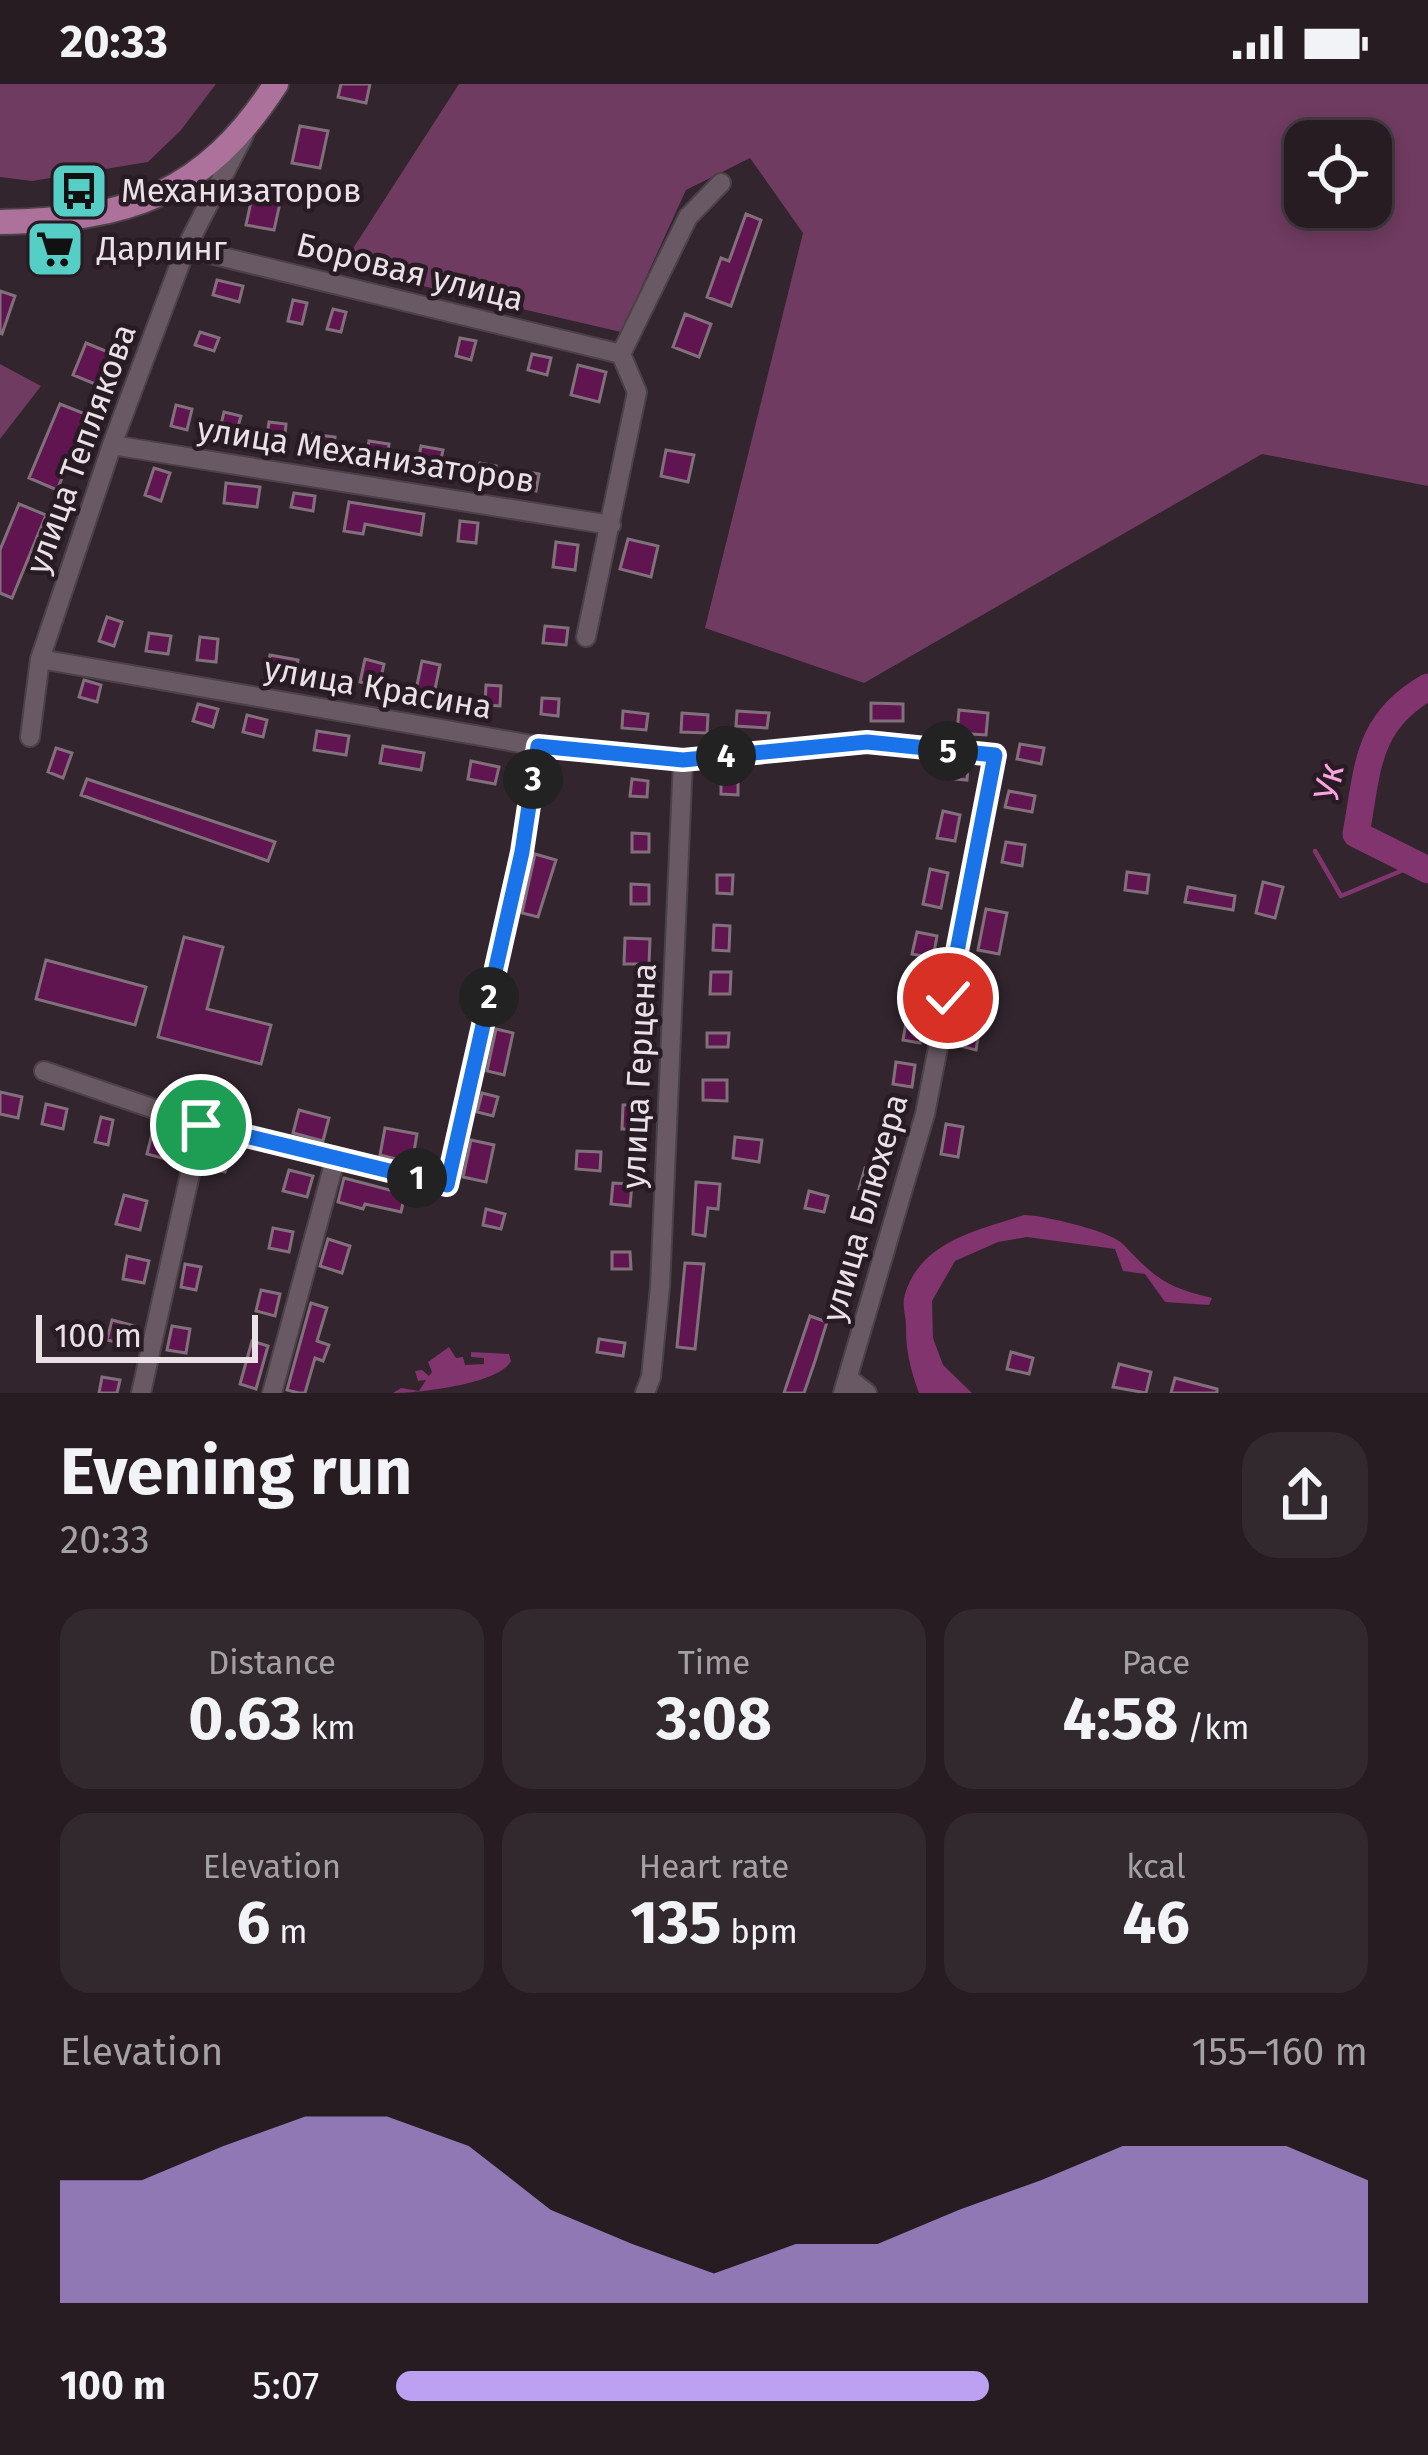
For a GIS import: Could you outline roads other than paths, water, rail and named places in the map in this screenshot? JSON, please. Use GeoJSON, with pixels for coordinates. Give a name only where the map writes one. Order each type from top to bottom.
{"type":"FeatureCollection","features":[{"type":"Feature","properties":{"kind":"main road"},"geometry":{"type":"LineString","coordinates":[[0,222],[108,212],[153,197],[203,171],[249,125],[276,84]]}},
{"type":"Feature","properties":{"kind":"street","name":"улица Теплякова"},"geometry":{"type":"LineString","coordinates":[[29,737],[40,659],[112,445],[186,248],[249,125]]}},
{"type":"Feature","properties":{"kind":"street"},"geometry":{"type":"LineString","coordinates":[[586,637],[637,392],[620,354],[688,217],[721,183]]}},
{"type":"Feature","properties":{"kind":"street","name":"Боровая улица"},"geometry":{"type":"LineString","coordinates":[[186,248],[620,354]]}},
{"type":"Feature","properties":{"kind":"street","name":"улица Механизаторов"},"geometry":{"type":"LineString","coordinates":[[112,445],[610,525]]}},
{"type":"Feature","properties":{"kind":"street","name":"улица Красина"},"geometry":{"type":"LineString","coordinates":[[40,659],[538,746],[683,760],[867,742],[995,755]]}},
{"type":"Feature","properties":{"kind":"street"},"geometry":{"type":"LineString","coordinates":[[44,1071],[201,1125],[447,1185],[522,852],[538,746]]}},
{"type":"Feature","properties":{"kind":"street","name":"улица Блюхера"},"geometry":{"type":"LineString","coordinates":[[845,1386],[925,1114],[995,755]]}},
{"type":"Feature","properties":{"kind":"street","name":"улица Герцена"},"geometry":{"type":"LineString","coordinates":[[645,1393],[651,1377],[660,1287],[683,760]]}},
{"type":"Feature","properties":{"kind":"street"},"geometry":{"type":"LineString","coordinates":[[141,1393],[201,1125]]}},
{"type":"Feature","properties":{"kind":"street"},"geometry":{"type":"LineString","coordinates":[[272,1393],[334,1160]]}},
{"type":"Feature","properties":{"kind":"street"},"geometry":{"type":"LineString","coordinates":[[845,1386],[867,1393]]}},
{"type":"Feature","properties":{"kind":"waterway","name":"Ук"},"geometry":{"type":"LineString","coordinates":[[1428,687],[1407,701],[1381,732],[1367,769],[1356,834],[1428,870]]}},
{"type":"Feature","properties":{"kind":"waterway"},"geometry":{"type":"LineString","coordinates":[[1315,851],[1341,896],[1420,863]]}},
{"type":"Feature","properties":{"kind":"place","name":"Механизаторов"},"geometry":{"type":"Point","coordinates":[79,191]}},
{"type":"Feature","properties":{"kind":"place","name":"Дарлинг"},"geometry":{"type":"Point","coordinates":[55,249]}}]}
